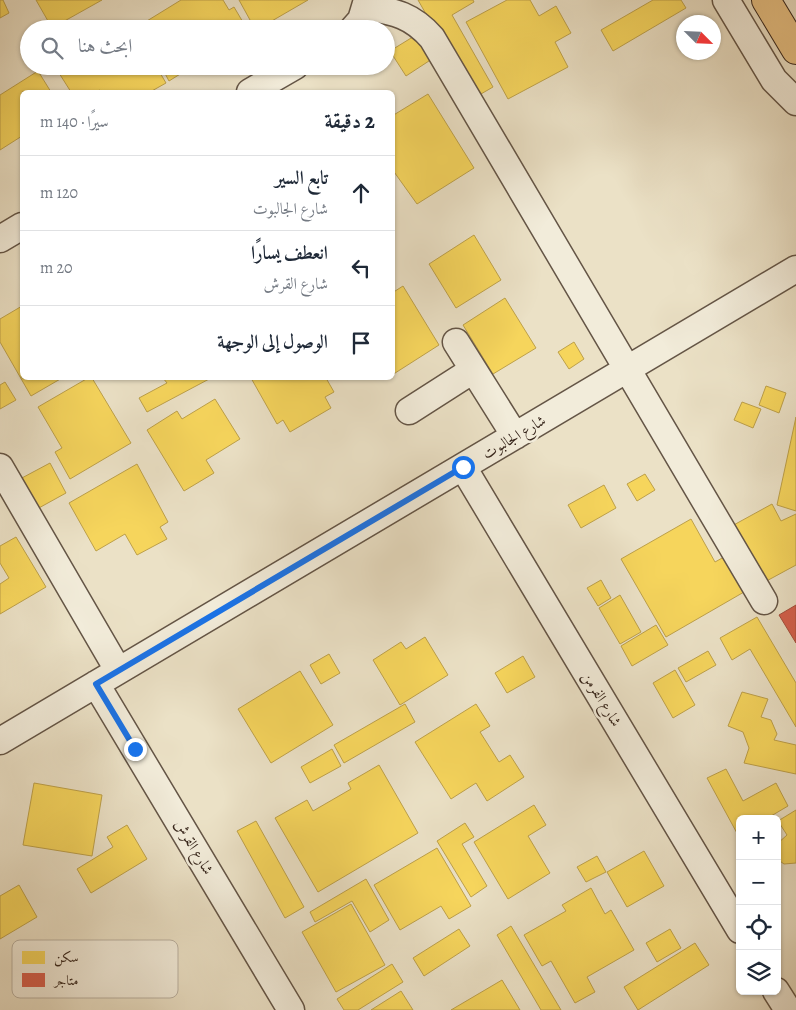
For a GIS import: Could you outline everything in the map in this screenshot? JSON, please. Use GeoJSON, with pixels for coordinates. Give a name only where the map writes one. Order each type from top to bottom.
{"type":"FeatureCollection","features":[{"type":"Feature","properties":{"kind":"main road"},"geometry":{"type":"LineString","coordinates":[[766,0],[796,50]]}},
{"type":"Feature","properties":{"kind":"street"},"geometry":{"type":"LineString","coordinates":[[726,0],[774,80],[796,102]]}},
{"type":"Feature","properties":{"kind":"street"},"geometry":{"type":"LineString","coordinates":[[361,20],[367,4],[396,12],[408,18],[421,26],[432,38],[764,601]]}},
{"type":"Feature","properties":{"kind":"street"},"geometry":{"type":"LineString","coordinates":[[253,90],[279,75]]}},
{"type":"Feature","properties":{"kind":"street"},"geometry":{"type":"LineString","coordinates":[[0,239],[20,227]]}},
{"type":"Feature","properties":{"kind":"street","name":"شارع الجالبوت"},"geometry":{"type":"LineString","coordinates":[[0,741],[796,269]]}},
{"type":"Feature","properties":{"kind":"street"},"geometry":{"type":"LineString","coordinates":[[456,342],[515,436]]}},
{"type":"Feature","properties":{"kind":"street"},"geometry":{"type":"LineString","coordinates":[[409,411],[473,370]]}},
{"type":"Feature","properties":{"kind":"street","name":"شارع الفرمن"},"geometry":{"type":"LineString","coordinates":[[463,467],[736,923]]}},
{"type":"Feature","properties":{"kind":"street","name":"شارع القرش"},"geometry":{"type":"LineString","coordinates":[[0,468],[107,677],[290,1010]]}},
{"type":"Feature","properties":{"kind":"street"},"geometry":{"type":"LineString","coordinates":[[779,995],[788,1010]]}},
{"type":"Feature","properties":{"kind":"building: سكن"},"geometry":{"type":"Polygon","coordinates":[[[0,0],[3,0],[9,13],[0,18],[0,0]]]}},
{"type":"Feature","properties":{"kind":"building: سكن"},"geometry":{"type":"Polygon","coordinates":[[[36,0],[102,0],[66,20],[47,20],[36,0]]]}},
{"type":"Feature","properties":{"kind":"building: سكن"},"geometry":{"type":"Polygon","coordinates":[[[181,0],[223,0],[229,10],[234,7],[242,20],[148,20],[181,0]]]}},
{"type":"Feature","properties":{"kind":"building: سكن"},"geometry":{"type":"Polygon","coordinates":[[[239,0],[308,0],[274,20],[250,20],[239,0]]]}},
{"type":"Feature","properties":{"kind":"building: سكن"},"geometry":{"type":"Polygon","coordinates":[[[418,0],[473,0],[474,2],[452,15],[493,87],[474,98],[418,0]]]}},
{"type":"Feature","properties":{"kind":"building: سكن"},"geometry":{"type":"Polygon","coordinates":[[[507,0],[530,0],[539,16],[556,6],[571,33],[555,42],[568,67],[508,99],[466,22],[507,0]]]}},
{"type":"Feature","properties":{"kind":"building: سكن"},"geometry":{"type":"Polygon","coordinates":[[[653,0],[681,0],[686,8],[613,51],[601,30],[653,0]]]}},
{"type":"Feature","properties":{"kind":"building: سكن"},"geometry":{"type":"Polygon","coordinates":[[[416,35],[432,59],[406,76],[395,59],[395,48],[416,35]]]}},
{"type":"Feature","properties":{"kind":"building: سكن"},"geometry":{"type":"Polygon","coordinates":[[[32,75],[40,75],[50,90],[20,90],[20,137],[0,150],[0,95],[32,75]]]}},
{"type":"Feature","properties":{"kind":"building: سكن"},"geometry":{"type":"Polygon","coordinates":[[[60,75],[161,75],[166,83],[154,90],[70,90],[60,75]]]}},
{"type":"Feature","properties":{"kind":"building: سكن"},"geometry":{"type":"Polygon","coordinates":[[[166,75],[179,75],[169,81],[166,75]]]}},
{"type":"Feature","properties":{"kind":"building: سكن"},"geometry":{"type":"Polygon","coordinates":[[[428,94],[474,168],[417,204],[395,173],[395,114],[428,94]]]}},
{"type":"Feature","properties":{"kind":"building: سكن"},"geometry":{"type":"Polygon","coordinates":[[[474,235],[501,280],[456,308],[429,264],[474,235]]]}},
{"type":"Feature","properties":{"kind":"building: سكن"},"geometry":{"type":"Polygon","coordinates":[[[403,286],[439,345],[395,373],[395,291],[403,286]]]}},
{"type":"Feature","properties":{"kind":"building: سكن"},"geometry":{"type":"Polygon","coordinates":[[[505,298],[536,348],[493,374],[463,325],[505,298]]]}},
{"type":"Feature","properties":{"kind":"building: سكن"},"geometry":{"type":"Polygon","coordinates":[[[20,307],[20,377],[0,342],[0,319],[20,307]]]}},
{"type":"Feature","properties":{"kind":"building: سكن"},"geometry":{"type":"Polygon","coordinates":[[[574,342],[584,359],[569,369],[558,352],[574,342]]]}},
{"type":"Feature","properties":{"kind":"building: سكن"},"geometry":{"type":"Polygon","coordinates":[[[22,380],[59,380],[31,396],[22,380]]]}},
{"type":"Feature","properties":{"kind":"building: سكن"},"geometry":{"type":"Polygon","coordinates":[[[85,380],[93,380],[131,443],[70,479],[55,452],[62,448],[38,407],[85,380]]]}},
{"type":"Feature","properties":{"kind":"building: سكن"},"geometry":{"type":"Polygon","coordinates":[[[165,380],[207,380],[147,412],[139,398],[167,383],[165,380]]]}},
{"type":"Feature","properties":{"kind":"building: سكن"},"geometry":{"type":"Polygon","coordinates":[[[252,380],[327,380],[334,392],[325,397],[331,408],[290,432],[283,420],[277,424],[252,380]]]}},
{"type":"Feature","properties":{"kind":"building: سكن"},"geometry":{"type":"Polygon","coordinates":[[[5,382],[16,400],[0,409],[0,385],[5,382]]]}},
{"type":"Feature","properties":{"kind":"building: سكن"},"geometry":{"type":"Polygon","coordinates":[[[766,386],[786,393],[779,413],[759,405],[766,386]]]}},
{"type":"Feature","properties":{"kind":"building: سكن"},"geometry":{"type":"Polygon","coordinates":[[[215,399],[240,439],[206,460],[214,473],[184,491],[147,430],[177,411],[182,419],[215,399]]]}},
{"type":"Feature","properties":{"kind":"building: سكن"},"geometry":{"type":"Polygon","coordinates":[[[742,402],[761,409],[753,428],[734,420],[742,402]]]}},
{"type":"Feature","properties":{"kind":"building: سكن"},"geometry":{"type":"Polygon","coordinates":[[[796,417],[796,511],[777,505],[796,417]]]}},
{"type":"Feature","properties":{"kind":"building: سكن"},"geometry":{"type":"Polygon","coordinates":[[[50,463],[66,493],[37,509],[20,479],[50,463]]]}},
{"type":"Feature","properties":{"kind":"building: سكن"},"geometry":{"type":"Polygon","coordinates":[[[137,464],[168,522],[160,527],[167,539],[137,555],[125,534],[96,551],[69,503],[137,464]]]}},
{"type":"Feature","properties":{"kind":"building: سكن"},"geometry":{"type":"Polygon","coordinates":[[[645,474],[655,490],[637,501],[627,484],[645,474]]]}},
{"type":"Feature","properties":{"kind":"building: سكن"},"geometry":{"type":"Polygon","coordinates":[[[604,485],[616,508],[581,528],[568,505],[604,485]]]}},
{"type":"Feature","properties":{"kind":"building: سكن"},"geometry":{"type":"Polygon","coordinates":[[[772,504],[781,521],[796,514],[796,565],[761,584],[730,527],[772,504]]]}},
{"type":"Feature","properties":{"kind":"building: سكن"},"geometry":{"type":"Polygon","coordinates":[[[691,519],[715,562],[724,557],[744,592],[666,637],[621,559],[691,519]]]}},
{"type":"Feature","properties":{"kind":"building: سكن"},"geometry":{"type":"Polygon","coordinates":[[[16,537],[46,587],[0,614],[0,584],[9,578],[0,563],[0,546],[16,537]]]}},
{"type":"Feature","properties":{"kind":"building: سكن"},"geometry":{"type":"Polygon","coordinates":[[[601,580],[611,598],[598,606],[587,588],[601,580]]]}},
{"type":"Feature","properties":{"kind":"building: سكن"},"geometry":{"type":"Polygon","coordinates":[[[620,595],[641,632],[620,644],[599,608],[620,595]]]}},
{"type":"Feature","properties":{"kind":"building: سكن"},"geometry":{"type":"Polygon","coordinates":[[[757,617],[796,683],[796,727],[750,649],[732,660],[720,638],[757,617]]]}},
{"type":"Feature","properties":{"kind":"building: سكن"},"geometry":{"type":"Polygon","coordinates":[[[656,625],[668,645],[632,666],[621,646],[656,625]]]}},
{"type":"Feature","properties":{"kind":"building: سكن"},"geometry":{"type":"Polygon","coordinates":[[[425,637],[448,675],[400,705],[373,660],[401,642],[406,649],[425,637]]]}},
{"type":"Feature","properties":{"kind":"building: سكن"},"geometry":{"type":"Polygon","coordinates":[[[708,651],[716,665],[686,682],[678,668],[708,651]]]}},
{"type":"Feature","properties":{"kind":"building: سكن"},"geometry":{"type":"Polygon","coordinates":[[[329,654],[340,673],[321,684],[310,665],[329,654]]]}},
{"type":"Feature","properties":{"kind":"building: سكن"},"geometry":{"type":"Polygon","coordinates":[[[523,656],[535,677],[507,693],[495,673],[523,656]]]}},
{"type":"Feature","properties":{"kind":"building: سكن"},"geometry":{"type":"Polygon","coordinates":[[[675,670],[695,705],[673,718],[653,683],[675,670]]]}},
{"type":"Feature","properties":{"kind":"building: سكن"},"geometry":{"type":"Polygon","coordinates":[[[300,671],[333,725],[271,763],[238,709],[300,671]]]}},
{"type":"Feature","properties":{"kind":"building: سكن"},"geometry":{"type":"Polygon","coordinates":[[[742,692],[768,699],[761,717],[771,720],[777,734],[774,740],[796,745],[796,774],[744,763],[749,748],[743,732],[728,726],[742,692]]]}},
{"type":"Feature","properties":{"kind":"building: سكن"},"geometry":{"type":"Polygon","coordinates":[[[405,704],[415,722],[344,763],[334,745],[405,704]]]}},
{"type":"Feature","properties":{"kind":"building: سكن"},"geometry":{"type":"Polygon","coordinates":[[[476,704],[490,726],[480,732],[499,762],[510,755],[524,777],[487,801],[476,783],[451,799],[415,742],[476,704]]]}},
{"type":"Feature","properties":{"kind":"building: سكن"},"geometry":{"type":"Polygon","coordinates":[[[332,749],[341,766],[310,783],[301,767],[332,749]]]}},
{"type":"Feature","properties":{"kind":"building: سكن"},"geometry":{"type":"Polygon","coordinates":[[[379,765],[418,833],[318,892],[275,818],[307,800],[313,811],[351,789],[348,783],[379,765]]]}},
{"type":"Feature","properties":{"kind":"building: سكن"},"geometry":{"type":"Polygon","coordinates":[[[726,769],[743,801],[776,783],[788,806],[773,815],[736,815],[736,831],[707,778],[726,769]]]}},
{"type":"Feature","properties":{"kind":"building: سكن"},"geometry":{"type":"Polygon","coordinates":[[[34,783],[102,795],[92,856],[23,845],[34,783]]]}},
{"type":"Feature","properties":{"kind":"building: سكن"},"geometry":{"type":"Polygon","coordinates":[[[534,805],[546,825],[528,836],[550,873],[508,899],[474,842],[534,805]]]}},
{"type":"Feature","properties":{"kind":"building: سكن"},"geometry":{"type":"Polygon","coordinates":[[[796,810],[796,863],[784,864],[781,862],[781,840],[787,835],[781,826],[781,819],[796,810]]]}},
{"type":"Feature","properties":{"kind":"building: سكن"},"geometry":{"type":"Polygon","coordinates":[[[256,821],[304,907],[285,918],[237,831],[256,821]]]}},
{"type":"Feature","properties":{"kind":"building: سكن"},"geometry":{"type":"Polygon","coordinates":[[[465,823],[474,837],[462,844],[487,886],[471,897],[437,841],[465,823]]]}},
{"type":"Feature","properties":{"kind":"building: سكن"},"geometry":{"type":"Polygon","coordinates":[[[127,825],[147,859],[91,893],[77,869],[113,847],[107,837],[127,825]]]}},
{"type":"Feature","properties":{"kind":"building: سكن"},"geometry":{"type":"Polygon","coordinates":[[[437,848],[471,906],[449,919],[441,906],[400,930],[374,885],[437,848]]]}},
{"type":"Feature","properties":{"kind":"building: سكن"},"geometry":{"type":"Polygon","coordinates":[[[644,851],[664,886],[627,907],[607,872],[644,851]]]}},
{"type":"Feature","properties":{"kind":"building: سكن"},"geometry":{"type":"Polygon","coordinates":[[[597,856],[606,872],[586,882],[577,867],[597,856]]]}},
{"type":"Feature","properties":{"kind":"building: سكن"},"geometry":{"type":"Polygon","coordinates":[[[366,879],[389,920],[370,932],[352,901],[315,922],[310,912],[366,879]]]}},
{"type":"Feature","properties":{"kind":"building: سكن"},"geometry":{"type":"Polygon","coordinates":[[[19,885],[37,917],[0,939],[0,896],[19,885]]]}},
{"type":"Feature","properties":{"kind":"building: سكن"},"geometry":{"type":"Polygon","coordinates":[[[591,888],[605,914],[611,910],[634,950],[587,977],[595,992],[575,1003],[551,961],[542,966],[524,935],[566,911],[562,905],[591,888]]]}},
{"type":"Feature","properties":{"kind":"building: سكن"},"geometry":{"type":"Polygon","coordinates":[[[351,904],[385,965],[336,992],[302,932],[351,904]]]}},
{"type":"Feature","properties":{"kind":"building: سكن"},"geometry":{"type":"Polygon","coordinates":[[[511,926],[561,1010],[541,1010],[497,935],[511,926]]]}},
{"type":"Feature","properties":{"kind":"building: سكن"},"geometry":{"type":"Polygon","coordinates":[[[459,929],[470,946],[424,976],[413,958],[459,929]]]}},
{"type":"Feature","properties":{"kind":"building: سكن"},"geometry":{"type":"Polygon","coordinates":[[[670,929],[681,948],[657,962],[646,943],[670,929]]]}},
{"type":"Feature","properties":{"kind":"building: سكن"},"geometry":{"type":"Polygon","coordinates":[[[695,943],[709,965],[638,1010],[624,987],[695,943]]]}},
{"type":"Feature","properties":{"kind":"building: سكن"},"geometry":{"type":"Polygon","coordinates":[[[392,964],[403,982],[358,1010],[344,1010],[337,999],[392,964]]]}},
{"type":"Feature","properties":{"kind":"building: سكن"},"geometry":{"type":"Polygon","coordinates":[[[502,980],[520,1010],[451,1010],[502,980]]]}},
{"type":"Feature","properties":{"kind":"building: سكن"},"geometry":{"type":"Polygon","coordinates":[[[401,991],[413,1010],[371,1010],[401,991]]]}},
{"type":"Feature","properties":{"kind":"building: متاجر"},"geometry":{"type":"Polygon","coordinates":[[[796,605],[796,643],[779,615],[796,605]]]}},
{"type":"Feature","properties":{"kind":"route"},"geometry":{"type":"LineString","coordinates":[[135,749],[96,684],[463,467]]}}]}
